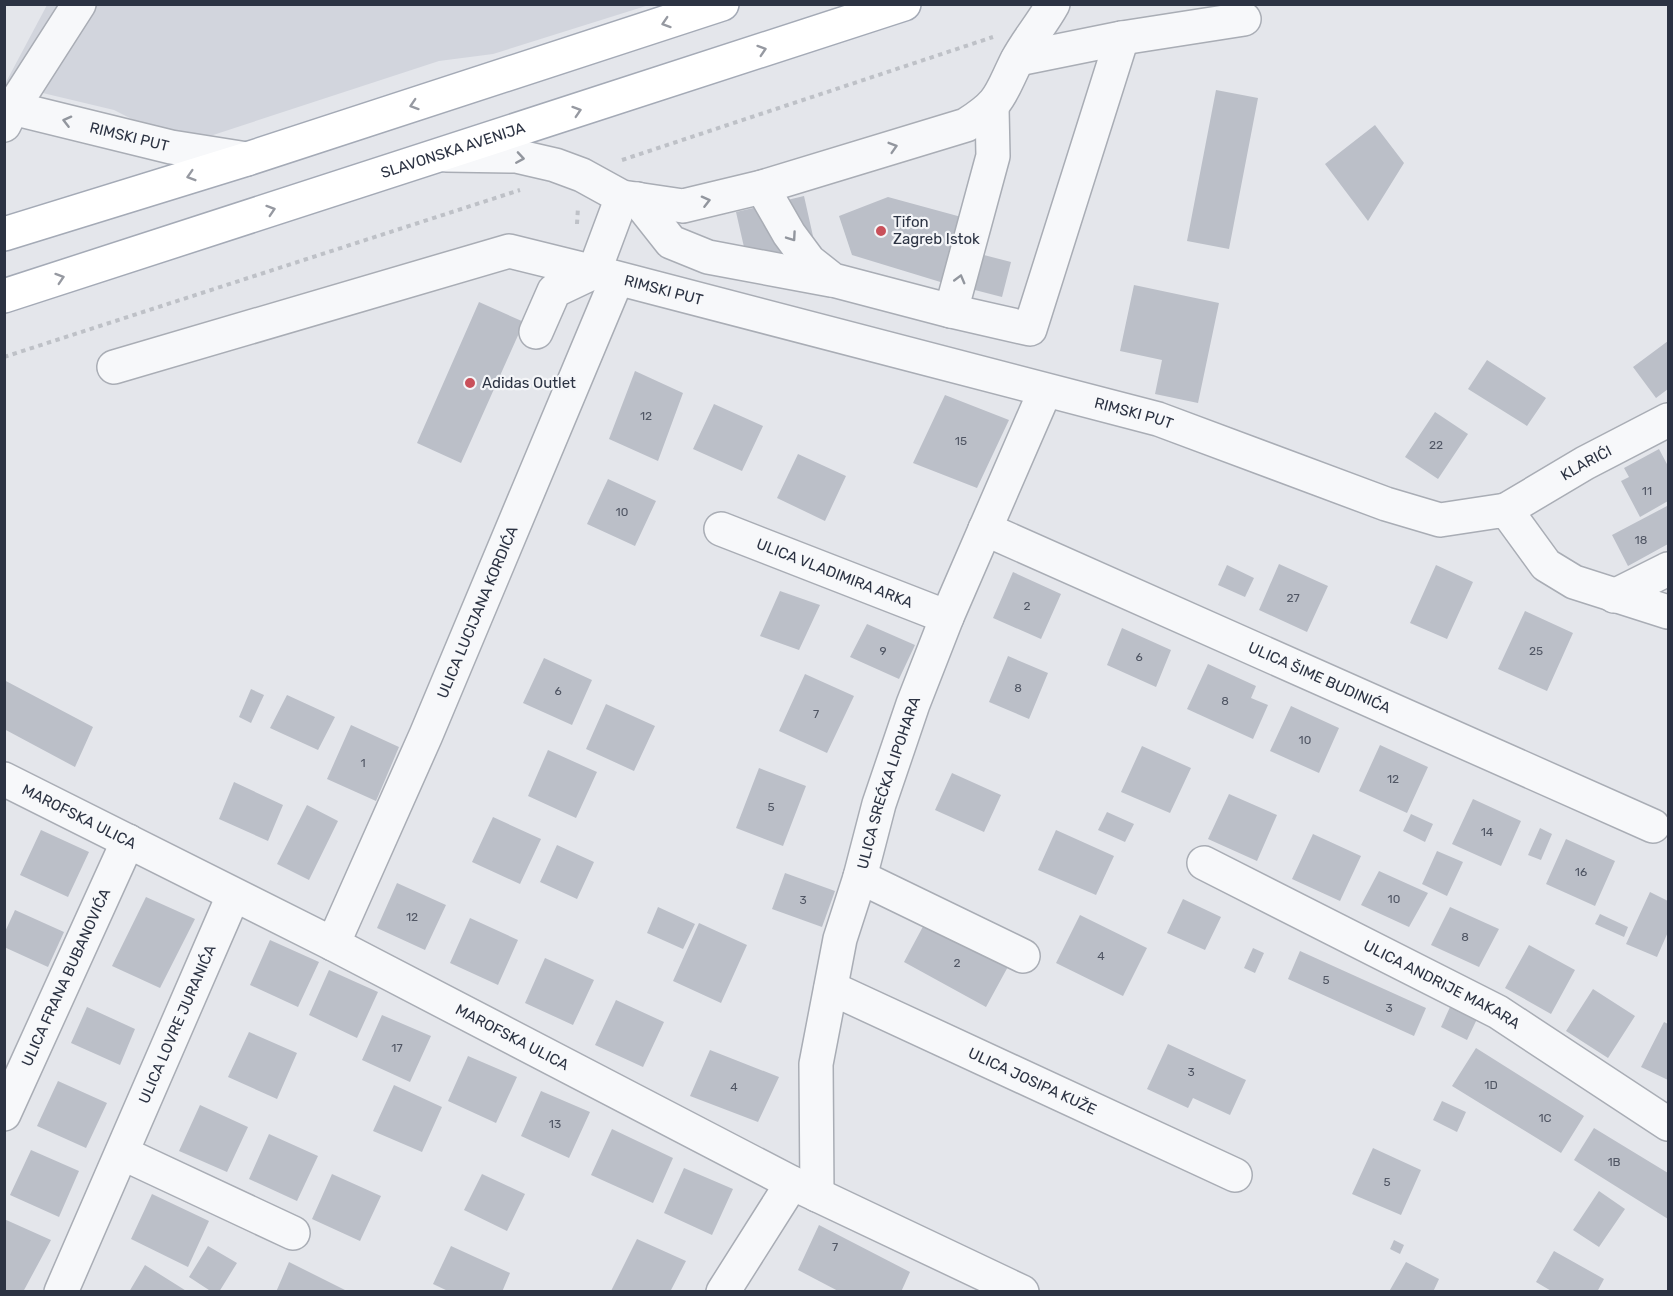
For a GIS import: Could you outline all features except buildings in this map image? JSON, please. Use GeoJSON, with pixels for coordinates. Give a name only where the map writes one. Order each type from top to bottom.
{"type":"FeatureCollection","features":[{"type":"Feature","properties":{"kind":"main road"},"geometry":{"type":"LineString","coordinates":[[4,234],[247,159],[722,4]]}},
{"type":"Feature","properties":{"kind":"main road","name":"SLAVONSKA AVENIJA"},"geometry":{"type":"LineString","coordinates":[[4,296],[904,4]]}},
{"type":"Feature","properties":{"kind":"street"},"geometry":{"type":"LineString","coordinates":[[7,113],[79,4]]}},
{"type":"Feature","properties":{"kind":"street"},"geometry":{"type":"LineString","coordinates":[[441,154],[516,156],[555,165],[582,175],[629,198],[683,206],[762,187],[966,125],[992,108],[1005,88],[1010,47],[1053,4]]}},
{"type":"Feature","properties":{"kind":"street"},"geometry":{"type":"LineString","coordinates":[[1010,47],[1122,38],[1244,19]]}},
{"type":"Feature","properties":{"kind":"street"},"geometry":{"type":"LineString","coordinates":[[629,198],[671,242],[708,256],[833,280],[1030,329],[1122,38]]}},
{"type":"Feature","properties":{"kind":"street"},"geometry":{"type":"LineString","coordinates":[[951,311],[993,156],[992,108]]}},
{"type":"Feature","properties":{"kind":"street","name":"RIMSKI PUT"},"geometry":{"type":"LineString","coordinates":[[7,113],[171,147],[247,159]]}},
{"type":"Feature","properties":{"kind":"street"},"geometry":{"type":"LineString","coordinates":[[762,187],[796,243],[810,261],[833,280]]}},
{"type":"Feature","properties":{"kind":"street","name":"ULICA LUCIJANA KORDIĆA"},"geometry":{"type":"LineString","coordinates":[[333,944],[426,735],[606,275],[629,198]]}},
{"type":"Feature","properties":{"kind":"street","name":"RIMSKI PUT"},"geometry":{"type":"LineString","coordinates":[[114,367],[509,251],[1158,419],[1386,504],[1440,520],[1506,510]]}},
{"type":"Feature","properties":{"kind":"street"},"geometry":{"type":"LineString","coordinates":[[536,332],[554,291],[606,275]]}},
{"type":"Feature","properties":{"kind":"street","name":"ULICA SREĆKA LIPOHARA"},"geometry":{"type":"LineString","coordinates":[[805,1189],[816,1064],[840,939],[860,877],[879,804],[947,617],[1045,391]]}},
{"type":"Feature","properties":{"kind":"street","name":"KLARIĆI"},"geometry":{"type":"LineString","coordinates":[[1506,510],[1585,463],[1668,420]]}},
{"type":"Feature","properties":{"kind":"street"},"geometry":{"type":"LineString","coordinates":[[1506,510],[1546,565],[1574,582],[1668,612]]}},
{"type":"Feature","properties":{"kind":"street","name":"ULICA VLADIMIRA ARKA"},"geometry":{"type":"LineString","coordinates":[[721,529],[947,617]]}},
{"type":"Feature","properties":{"kind":"street","name":"ULICA ŠIME BUDINIĆA"},"geometry":{"type":"LineString","coordinates":[[985,529],[1653,826]]}},
{"type":"Feature","properties":{"kind":"street"},"geometry":{"type":"LineString","coordinates":[[1614,596],[1668,569]]}},
{"type":"Feature","properties":{"kind":"street","name":"MAROFSKA ULICA"},"geometry":{"type":"LineString","coordinates":[[4,779],[233,896],[333,944],[805,1189],[1000,1287]]}},
{"type":"Feature","properties":{"kind":"street","name":"ULICA FRANA BUBANOVIĆA"},"geometry":{"type":"LineString","coordinates":[[4,1114],[128,841]]}},
{"type":"Feature","properties":{"kind":"street","name":"ULICA ANDRIJE MAKARA"},"geometry":{"type":"LineString","coordinates":[[1204,862],[1498,1012],[1668,1124]]}},
{"type":"Feature","properties":{"kind":"street"},"geometry":{"type":"LineString","coordinates":[[860,877],[1023,956]]}},
{"type":"Feature","properties":{"kind":"street","name":"ULICA LOVRE JURANIĆA"},"geometry":{"type":"LineString","coordinates":[[61,1292],[233,896]]}},
{"type":"Feature","properties":{"kind":"street","name":"ULICA JOSIPA KUŽE"},"geometry":{"type":"LineString","coordinates":[[831,988],[1235,1175]]}},
{"type":"Feature","properties":{"kind":"street"},"geometry":{"type":"LineString","coordinates":[[122,1153],[293,1233]]}},
{"type":"Feature","properties":{"kind":"street"},"geometry":{"type":"LineString","coordinates":[[723,1292],[805,1189]]}},
{"type":"Feature","properties":{"kind":"path"},"geometry":{"type":"LineString","coordinates":[[622,160],[1010,47]]}},
{"type":"Feature","properties":{"kind":"path"},"geometry":{"type":"LineString","coordinates":[[4,357],[523,189]]}},
{"type":"Feature","properties":{"kind":"path"},"geometry":{"type":"LineString","coordinates":[[571,233],[577,227],[579,204]]}},
{"type":"Feature","properties":{"kind":"shaded area"},"geometry":{"type":"Polygon","coordinates":[[[47,5],[649,5],[493,54],[439,61],[207,137],[171,139],[114,110],[5,84],[47,5]]]}},
{"type":"Feature","properties":{"kind":"place","name":"Tifon Zagreb Istok"},"geometry":{"type":"Point","coordinates":[881,231]}},
{"type":"Feature","properties":{"kind":"place","name":"Adidas Outlet"},"geometry":{"type":"Point","coordinates":[470,383]}}]}
